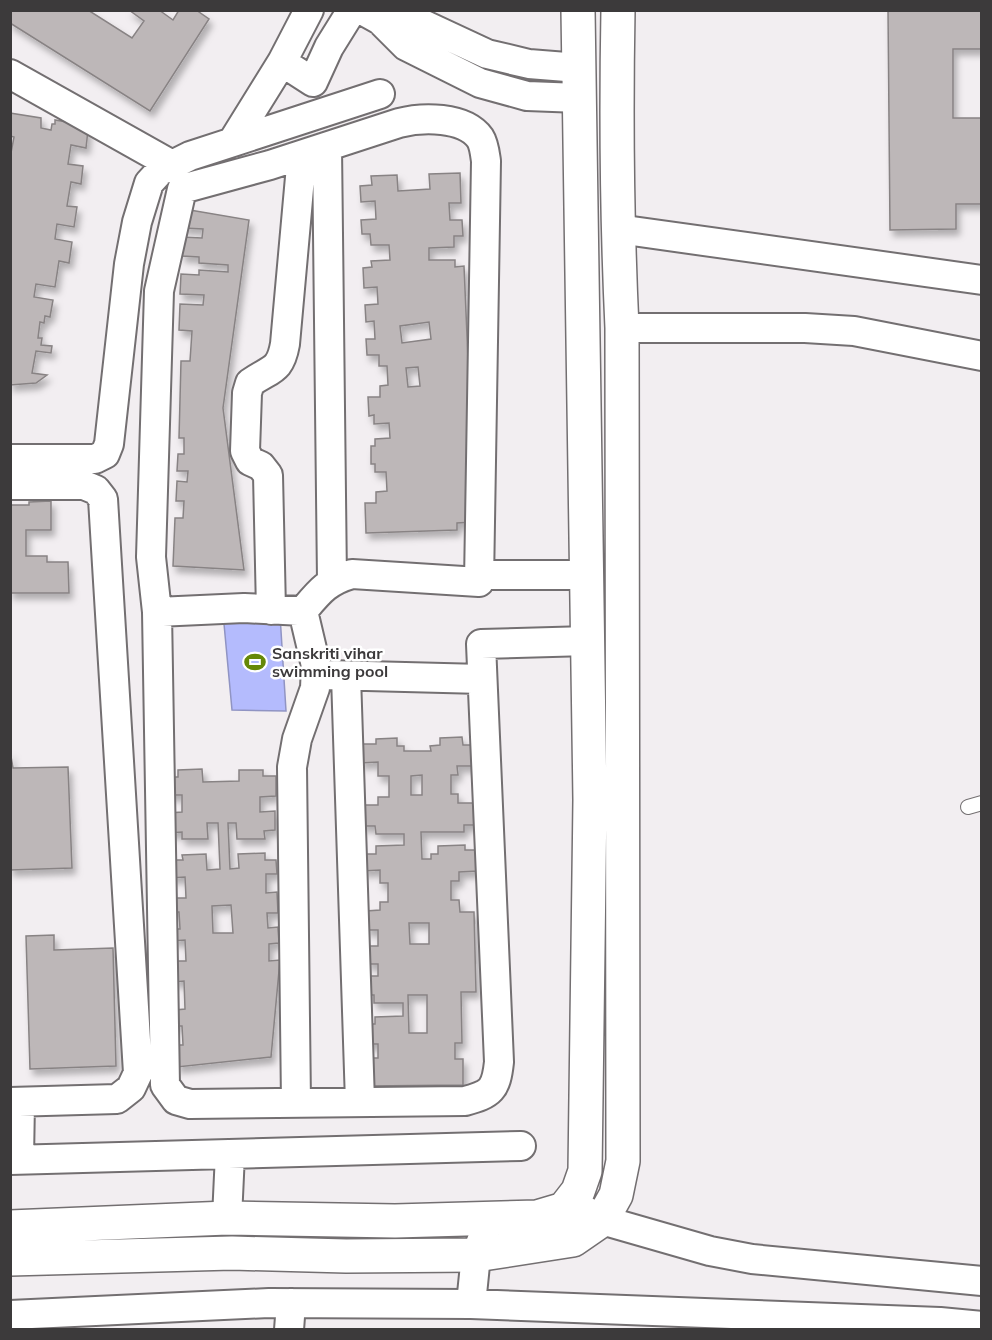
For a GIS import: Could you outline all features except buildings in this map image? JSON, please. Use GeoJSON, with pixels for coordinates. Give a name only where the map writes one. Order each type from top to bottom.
{"type":"FeatureCollection","features":[{"type":"Feature","properties":{"kind":"street"},"geometry":{"type":"LineString","coordinates":[[233,141],[282,62],[309,10]]}},
{"type":"Feature","properties":{"kind":"street"},"geometry":{"type":"LineString","coordinates":[[282,62],[313,82],[352,10]]}},
{"type":"Feature","properties":{"kind":"street"},"geometry":{"type":"LineString","coordinates":[[10,1259],[232,1253],[346,1256],[476,1255],[573,1240],[602,1220],[616,1195],[623,1161],[622,328],[616,102],[618,10]]}},
{"type":"Feature","properties":{"kind":"street"},"geometry":{"type":"LineString","coordinates":[[10,1227],[227,1218],[395,1221],[537,1217],[564,1209],[578,1191],[585,1171],[590,800],[579,83],[571,14]]}},
{"type":"Feature","properties":{"kind":"street"},"geometry":{"type":"LineString","coordinates":[[371,15],[406,46],[480,83],[527,96],[579,83]]}},
{"type":"Feature","properties":{"kind":"street"},"geometry":{"type":"LineString","coordinates":[[10,74],[172,165]]}},
{"type":"Feature","properties":{"kind":"street"},"geometry":{"type":"LineString","coordinates":[[10,459],[95,459],[105,454],[109,444],[129,264],[137,222],[149,183],[160,171],[190,156],[380,94]]}},
{"type":"Feature","properties":{"kind":"street"},"geometry":{"type":"LineString","coordinates":[[303,611],[324,586],[352,574],[479,582],[486,161],[480,139],[470,129],[454,123],[435,119],[414,119],[315,151],[182,189],[159,291],[151,557],[157,612],[165,1085],[176,1100],[190,1104],[465,1101],[485,1095],[497,1080],[499,1062],[480,644],[588,641]]}},
{"type":"Feature","properties":{"kind":"street"},"geometry":{"type":"LineString","coordinates":[[315,151],[332,581]]}},
{"type":"Feature","properties":{"kind":"street"},"geometry":{"type":"LineString","coordinates":[[271,610],[268,475],[261,466],[250,461],[245,451],[247,393],[250,383],[270,372],[282,360],[315,151]]}},
{"type":"Feature","properties":{"kind":"street"},"geometry":{"type":"LineString","coordinates":[[618,229],[981,280]]}},
{"type":"Feature","properties":{"kind":"street"},"geometry":{"type":"LineString","coordinates":[[622,328],[805,328],[854,331],[981,356]]}},
{"type":"Feature","properties":{"kind":"street"},"geometry":{"type":"LineString","coordinates":[[10,485],[84,484],[96,490],[103,499],[138,1073],[131,1088],[117,1099],[15,1102],[15,1159],[521,1146]]}},
{"type":"Feature","properties":{"kind":"street"},"geometry":{"type":"LineString","coordinates":[[479,575],[587,575]]}},
{"type":"Feature","properties":{"kind":"street"},"geometry":{"type":"LineString","coordinates":[[157,612],[244,608],[303,611]]}},
{"type":"Feature","properties":{"kind":"street"},"geometry":{"type":"LineString","coordinates":[[296,1102],[292,767],[297,739],[315,688],[316,666],[303,611]]}},
{"type":"Feature","properties":{"kind":"street"},"geometry":{"type":"LineString","coordinates":[[315,675],[482,679]]}},
{"type":"Feature","properties":{"kind":"street"},"geometry":{"type":"LineString","coordinates":[[346,676],[360,1102]]}},
{"type":"Feature","properties":{"kind":"street"},"geometry":{"type":"LineString","coordinates":[[227,1218],[230,1154]]}},
{"type":"Feature","properties":{"kind":"street"},"geometry":{"type":"LineString","coordinates":[[570,1202],[602,1220],[710,1251],[752,1259],[981,1281]]}},
{"type":"Feature","properties":{"kind":"street"},"geometry":{"type":"LineString","coordinates":[[471,1304],[476,1255],[490,1218]]}},
{"type":"Feature","properties":{"kind":"street"},"geometry":{"type":"LineString","coordinates":[[10,1315],[290,1316],[471,1304],[940,1322],[981,1326]]}},
{"type":"Feature","properties":{"kind":"water","name":"Sanskriti vihar swimming pool"},"geometry":{"type":"Polygon","coordinates":[[[223,613],[280,615],[286,711],[232,710],[223,613]]]}},
{"type":"Feature","properties":{"kind":"place","name":"Sanskriti vihar swimming pool"},"geometry":{"type":"Point","coordinates":[255,662]}}]}
